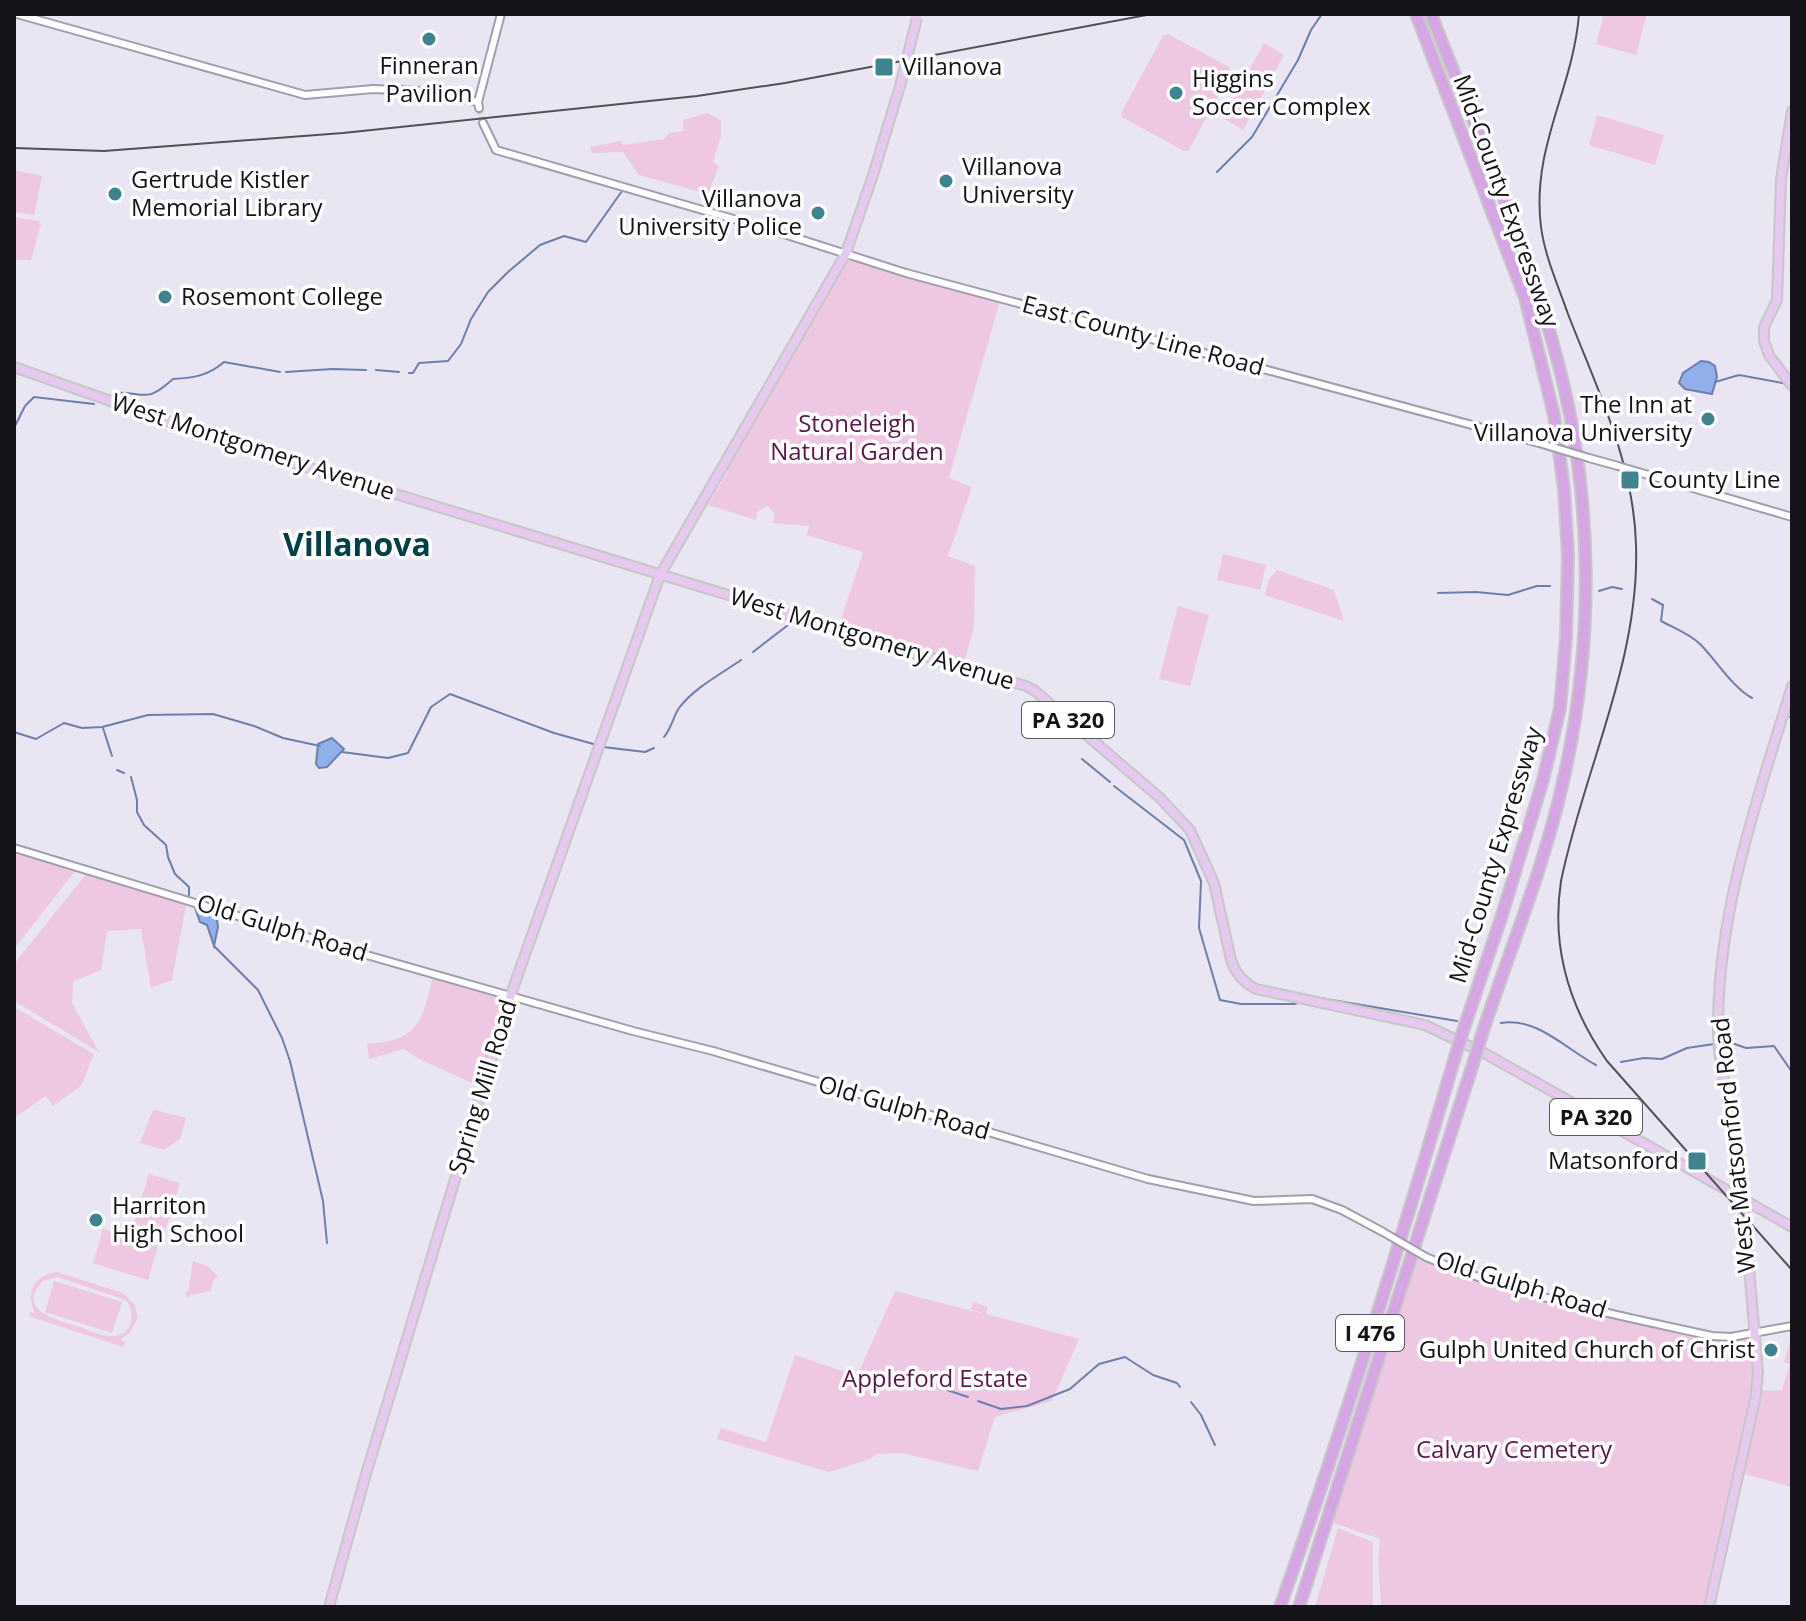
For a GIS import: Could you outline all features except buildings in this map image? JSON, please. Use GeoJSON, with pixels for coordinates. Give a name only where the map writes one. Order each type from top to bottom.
{"type":"FeatureCollection","features":[{"type":"Feature","properties":{"kind":"highway","name":"Mid-County Expressway"},"geometry":{"type":"LineString","coordinates":[[1280,1607],[1345,1411],[1543,780],[1560,708],[1566,638],[1568,555],[1564,489],[1554,415],[1525,298],[1416,14]]}},
{"type":"Feature","properties":{"kind":"highway","name":"Mid-County Expressway"},"geometry":{"type":"LineString","coordinates":[[1300,1607],[1551,827],[1562,786],[1582,663],[1585,536],[1571,417],[1551,334],[1431,14]]}},
{"type":"Feature","properties":{"kind":"main road","name":"Spring Mill Road"},"geometry":{"type":"LineString","coordinates":[[329,1607],[511,994],[660,575],[846,253],[873,175],[918,16]]}},
{"type":"Feature","properties":{"kind":"main road"},"geometry":{"type":"LineString","coordinates":[[1792,111],[1781,179],[1777,300],[1764,327],[1766,350],[1792,386]]}},
{"type":"Feature","properties":{"kind":"main road","name":"West Montgomery Avenue"},"geometry":{"type":"LineString","coordinates":[[14,367],[249,450],[1035,691],[1159,797],[1190,830],[1214,883],[1235,971],[1248,984],[1256,989],[1425,1025],[1486,1054],[1743,1199]]}},
{"type":"Feature","properties":{"kind":"main road","name":"West Matsonford Road"},"geometry":{"type":"LineString","coordinates":[[1709,1607],[1758,1385],[1735,1120],[1721,1063],[1718,1031],[1727,922],[1736,876],[1792,686]]}},
{"type":"Feature","properties":{"kind":"main road"},"geometry":{"type":"LineString","coordinates":[[1742,1183],[1765,1212]]}},
{"type":"Feature","properties":{"kind":"main road","name":"PA 320"},"geometry":{"type":"LineString","coordinates":[[1743,1199],[1792,1227]]}},
{"type":"Feature","properties":{"kind":"street"},"geometry":{"type":"LineString","coordinates":[[17,14],[305,95],[373,89],[424,91],[479,105],[501,14]]}},
{"type":"Feature","properties":{"kind":"street","name":"East County Line Road"},"geometry":{"type":"LineString","coordinates":[[483,123],[496,150],[1043,310],[1539,443],[1792,517]]}},
{"type":"Feature","properties":{"kind":"street","name":"Old Gulph Road"},"geometry":{"type":"LineString","coordinates":[[14,848],[363,954],[1148,1179],[1254,1201],[1312,1199],[1342,1210],[1426,1257],[1495,1282],[1601,1311],[1712,1336],[1731,1337],[1792,1326]]}},
{"type":"Feature","properties":{"kind":"green space"},"geometry":{"type":"Polygon","coordinates":[[[1604,14],[1647,14],[1636,55],[1596,44],[1604,14]]]}},
{"type":"Feature","properties":{"kind":"green space","name":"Higgins Soccer Complex"},"geometry":{"type":"Polygon","coordinates":[[[1168,34],[1229,67],[1231,72],[1189,150],[1184,151],[1122,117],[1121,113],[1163,36],[1168,34]]]}},
{"type":"Feature","properties":{"kind":"green space"},"geometry":{"type":"Polygon","coordinates":[[[1264,43],[1284,55],[1243,130],[1223,118],[1264,43]]]}},
{"type":"Feature","properties":{"kind":"green space"},"geometry":{"type":"Polygon","coordinates":[[[707,113],[721,120],[721,136],[713,162],[719,166],[708,194],[639,175],[623,152],[592,153],[590,147],[621,141],[623,145],[664,139],[669,133],[683,131],[683,120],[707,113]]]}},
{"type":"Feature","properties":{"kind":"green space"},"geometry":{"type":"Polygon","coordinates":[[[1597,115],[1664,135],[1655,165],[1589,145],[1597,115]]]}},
{"type":"Feature","properties":{"kind":"green space"},"geometry":{"type":"Polygon","coordinates":[[[14,170],[42,176],[34,215],[14,212],[14,170]]]}},
{"type":"Feature","properties":{"kind":"green space"},"geometry":{"type":"Polygon","coordinates":[[[14,217],[41,224],[31,260],[14,260],[14,217]]]}},
{"type":"Feature","properties":{"kind":"green space","name":"Stoneleigh Natural Garden"},"geometry":{"type":"Polygon","coordinates":[[[847,258],[1000,301],[949,478],[972,487],[948,556],[975,566],[974,628],[964,663],[839,625],[863,552],[807,535],[809,526],[773,523],[775,513],[767,506],[757,512],[756,520],[708,505],[728,471],[725,469],[847,258]]]}},
{"type":"Feature","properties":{"kind":"green space"},"geometry":{"type":"Polygon","coordinates":[[[1223,554],[1266,565],[1260,590],[1217,580],[1223,554]]]}},
{"type":"Feature","properties":{"kind":"green space"},"geometry":{"type":"Polygon","coordinates":[[[1277,570],[1334,590],[1344,621],[1265,595],[1269,579],[1277,570]]]}},
{"type":"Feature","properties":{"kind":"green space"},"geometry":{"type":"Polygon","coordinates":[[[1178,606],[1209,615],[1190,686],[1159,679],[1178,606]]]}},
{"type":"Feature","properties":{"kind":"green space"},"geometry":{"type":"Polygon","coordinates":[[[14,854],[75,871],[14,949],[14,854]]]}},
{"type":"Feature","properties":{"kind":"green space"},"geometry":{"type":"Polygon","coordinates":[[[87,873],[186,905],[172,980],[151,988],[141,929],[107,931],[101,970],[73,982],[72,1003],[99,1052],[14,1001],[14,964],[87,873]]]}},
{"type":"Feature","properties":{"kind":"green space"},"geometry":{"type":"Polygon","coordinates":[[[433,976],[505,999],[479,1086],[404,1049],[369,1059],[367,1044],[398,1038],[415,1026],[433,976]]]}},
{"type":"Feature","properties":{"kind":"green space"},"geometry":{"type":"Polygon","coordinates":[[[14,1007],[94,1054],[81,1086],[53,1106],[46,1096],[14,1118],[14,1007]]]}},
{"type":"Feature","properties":{"kind":"green space"},"geometry":{"type":"Polygon","coordinates":[[[155,1110],[186,1118],[180,1139],[164,1150],[140,1143],[155,1110]]]}},
{"type":"Feature","properties":{"kind":"green space"},"geometry":{"type":"Polygon","coordinates":[[[149,1174],[180,1183],[163,1238],[132,1229],[149,1174]]]}},
{"type":"Feature","properties":{"kind":"green space"},"geometry":{"type":"Polygon","coordinates":[[[103,1229],[158,1246],[148,1280],[93,1263],[103,1229]]]}},
{"type":"Feature","properties":{"kind":"green space","name":"Calvary Cemetery"},"geometry":{"type":"Polygon","coordinates":[[[1412,1254],[1587,1308],[1712,1336],[1754,1333],[1758,1372],[1709,1607],[1381,1607],[1380,1539],[1328,1521],[1412,1254]]]}},
{"type":"Feature","properties":{"kind":"green space"},"geometry":{"type":"Polygon","coordinates":[[[193,1261],[209,1267],[218,1277],[213,1280],[211,1291],[187,1298],[185,1293],[188,1291],[193,1261]]]}},
{"type":"Feature","properties":{"kind":"green space"},"geometry":{"type":"Polygon","coordinates":[[[57,1272],[123,1293],[135,1305],[138,1318],[129,1334],[120,1339],[125,1342],[123,1347],[29,1316],[30,1312],[35,1313],[31,1298],[34,1286],[49,1274],[57,1272]],[[57,1277],[43,1281],[35,1291],[34,1300],[36,1307],[51,1317],[111,1336],[128,1329],[132,1318],[126,1300],[57,1277]]]}},
{"type":"Feature","properties":{"kind":"green space"},"geometry":{"type":"Polygon","coordinates":[[[54,1281],[122,1302],[112,1333],[45,1312],[54,1281]]]}},
{"type":"Feature","properties":{"kind":"green space","name":"Appleford Estate"},"geometry":{"type":"Polygon","coordinates":[[[895,1291],[984,1314],[971,1309],[973,1302],[988,1307],[986,1314],[1079,1339],[1052,1401],[995,1417],[978,1471],[901,1453],[877,1454],[829,1472],[717,1439],[721,1428],[766,1442],[795,1355],[857,1376],[895,1291]]]}},
{"type":"Feature","properties":{"kind":"green space"},"geometry":{"type":"Polygon","coordinates":[[[1792,1335],[1792,1487],[1741,1473],[1760,1391],[1782,1390],[1790,1364],[1784,1362],[1792,1335]]]}},
{"type":"Feature","properties":{"kind":"green space"},"geometry":{"type":"Polygon","coordinates":[[[1338,1528],[1373,1542],[1373,1607],[1315,1607],[1338,1528]]]}},
{"type":"Feature","properties":{"kind":"water"},"geometry":{"type":"Polygon","coordinates":[[[1701,361],[1715,366],[1717,377],[1712,394],[1685,389],[1679,383],[1683,373],[1701,361]]]}},
{"type":"Feature","properties":{"kind":"water"},"geometry":{"type":"Polygon","coordinates":[[[332,738],[344,749],[327,767],[319,768],[316,764],[318,744],[332,738]]]}},
{"type":"Feature","properties":{"kind":"water"},"geometry":{"type":"Polygon","coordinates":[[[195,908],[216,913],[218,927],[214,946],[207,925],[200,922],[195,908]]]}},
{"type":"Feature","properties":{"kind":"waterway"},"geometry":{"type":"LineString","coordinates":[[1217,172],[1252,137],[1322,14]]}},
{"type":"Feature","properties":{"kind":"waterway"},"geometry":{"type":"LineString","coordinates":[[409,373],[413,373],[419,363],[448,361],[461,344],[471,319],[488,292],[508,272],[540,245],[564,236],[586,242],[622,191]]}},
{"type":"Feature","properties":{"kind":"waterway"},"geometry":{"type":"LineString","coordinates":[[113,393],[150,394],[173,379],[200,375],[224,362],[280,372]]}},
{"type":"Feature","properties":{"kind":"waterway"},"geometry":{"type":"LineString","coordinates":[[286,372],[366,370]]}},
{"type":"Feature","properties":{"kind":"waterway"},"geometry":{"type":"LineString","coordinates":[[376,370],[399,372]]}},
{"type":"Feature","properties":{"kind":"waterway"},"geometry":{"type":"LineString","coordinates":[[1715,382],[1739,375],[1788,384]]}},
{"type":"Feature","properties":{"kind":"waterway"},"geometry":{"type":"LineString","coordinates":[[14,428],[25,406],[34,397],[94,404]]}},
{"type":"Feature","properties":{"kind":"waterway"},"geometry":{"type":"LineString","coordinates":[[1438,593],[1508,595],[1537,586],[1550,586]]}},
{"type":"Feature","properties":{"kind":"waterway"},"geometry":{"type":"LineString","coordinates":[[1599,591],[1612,587],[1622,589]]}},
{"type":"Feature","properties":{"kind":"waterway"},"geometry":{"type":"LineString","coordinates":[[1652,599],[1663,605],[1661,621],[1696,640],[1731,681],[1752,698]]}},
{"type":"Feature","properties":{"kind":"waterway"},"geometry":{"type":"LineString","coordinates":[[753,652],[792,622]]}},
{"type":"Feature","properties":{"kind":"waterway"},"geometry":{"type":"LineString","coordinates":[[664,737],[685,701],[741,660]]}},
{"type":"Feature","properties":{"kind":"waterway"},"geometry":{"type":"LineString","coordinates":[[342,752],[388,758],[408,753],[431,707],[450,694],[554,733],[597,745]]}},
{"type":"Feature","properties":{"kind":"waterway"},"geometry":{"type":"LineString","coordinates":[[14,732],[36,739],[64,723],[82,728],[102,727],[148,715],[213,714],[283,738],[320,746]]}},
{"type":"Feature","properties":{"kind":"waterway"},"geometry":{"type":"LineString","coordinates":[[103,728],[112,756]]}},
{"type":"Feature","properties":{"kind":"waterway"},"geometry":{"type":"LineString","coordinates":[[603,747],[645,752],[654,748]]}},
{"type":"Feature","properties":{"kind":"waterway"},"geometry":{"type":"LineString","coordinates":[[1082,759],[1110,782]]}},
{"type":"Feature","properties":{"kind":"waterway"},"geometry":{"type":"LineString","coordinates":[[117,770],[124,773]]}},
{"type":"Feature","properties":{"kind":"waterway"},"geometry":{"type":"LineString","coordinates":[[131,777],[137,812],[144,825],[166,845],[175,874],[189,887],[189,895]]}},
{"type":"Feature","properties":{"kind":"waterway"},"geometry":{"type":"LineString","coordinates":[[1114,786],[1184,840],[1201,881],[1199,928],[1220,1000],[1241,1004],[1296,1004]]}},
{"type":"Feature","properties":{"kind":"waterway"},"geometry":{"type":"LineString","coordinates":[[214,946],[258,990],[282,1038],[323,1201],[327,1243]]}},
{"type":"Feature","properties":{"kind":"waterway"},"geometry":{"type":"LineString","coordinates":[[1320,998],[1457,1021]]}},
{"type":"Feature","properties":{"kind":"waterway"},"geometry":{"type":"LineString","coordinates":[[1501,1023],[1514,1022],[1539,1029],[1596,1065]]}},
{"type":"Feature","properties":{"kind":"waterway"},"geometry":{"type":"LineString","coordinates":[[1726,1041],[1746,1048],[1774,1046],[1792,1072]]}},
{"type":"Feature","properties":{"kind":"waterway"},"geometry":{"type":"LineString","coordinates":[[1621,1062],[1662,1059],[1687,1048],[1714,1044]]}},
{"type":"Feature","properties":{"kind":"waterway"},"geometry":{"type":"LineString","coordinates":[[978,1401],[1001,1409],[1027,1406],[1070,1389],[1099,1364],[1125,1357],[1180,1387]]}},
{"type":"Feature","properties":{"kind":"waterway"},"geometry":{"type":"LineString","coordinates":[[947,1390],[968,1397]]}},
{"type":"Feature","properties":{"kind":"waterway"},"geometry":{"type":"LineString","coordinates":[[1191,1402],[1215,1445]]}},
{"type":"Feature","properties":{"kind":"tunnel"},"geometry":{"type":"LineString","coordinates":[[479,108],[483,123]]}},
{"type":"Feature","properties":{"kind":"tram line"},"geometry":{"type":"LineString","coordinates":[[1579,14],[1569,68],[1542,171],[1541,227],[1552,271],[1602,398],[1621,456],[1629,485],[1636,545],[1635,588],[1620,673],[1561,881],[1561,953],[1573,998],[1607,1061],[1792,1270]]}},
{"type":"Feature","properties":{"kind":"railway"},"geometry":{"type":"LineString","coordinates":[[14,148],[104,151],[343,133],[697,96],[785,83],[1152,14]]}},
{"type":"Feature","properties":{"kind":"place","name":"Finneran Pavilion"},"geometry":{"type":"Point","coordinates":[429,39]}},
{"type":"Feature","properties":{"kind":"place","name":"Villanova"},"geometry":{"type":"Point","coordinates":[884,67]}},
{"type":"Feature","properties":{"kind":"place","name":"Higgins Soccer Complex"},"geometry":{"type":"Point","coordinates":[1176,93]}},
{"type":"Feature","properties":{"kind":"place","name":"Villanova University"},"geometry":{"type":"Point","coordinates":[946,181]}},
{"type":"Feature","properties":{"kind":"place","name":"Gertrude Kistler Memorial Library"},"geometry":{"type":"Point","coordinates":[115,194]}},
{"type":"Feature","properties":{"kind":"place","name":"Villanova University Police"},"geometry":{"type":"Point","coordinates":[818,213]}},
{"type":"Feature","properties":{"kind":"place","name":"Rosemont College"},"geometry":{"type":"Point","coordinates":[165,297]}},
{"type":"Feature","properties":{"kind":"place","name":"The Inn at Villanova University"},"geometry":{"type":"Point","coordinates":[1708,419]}},
{"type":"Feature","properties":{"kind":"place","name":"County Line"},"geometry":{"type":"Point","coordinates":[1630,480]}},
{"type":"Feature","properties":{"kind":"place","name":"Matsonford"},"geometry":{"type":"Point","coordinates":[1697,1161]}},
{"type":"Feature","properties":{"kind":"place","name":"Harriton High School"},"geometry":{"type":"Point","coordinates":[96,1220]}},
{"type":"Feature","properties":{"kind":"place","name":"Gulph United Church of Christ"},"geometry":{"type":"Point","coordinates":[1771,1350]}},
{"type":"Feature","properties":{"kind":"district","name":"Villanova"},"geometry":{"type":"Point","coordinates":[357,545]}}]}
